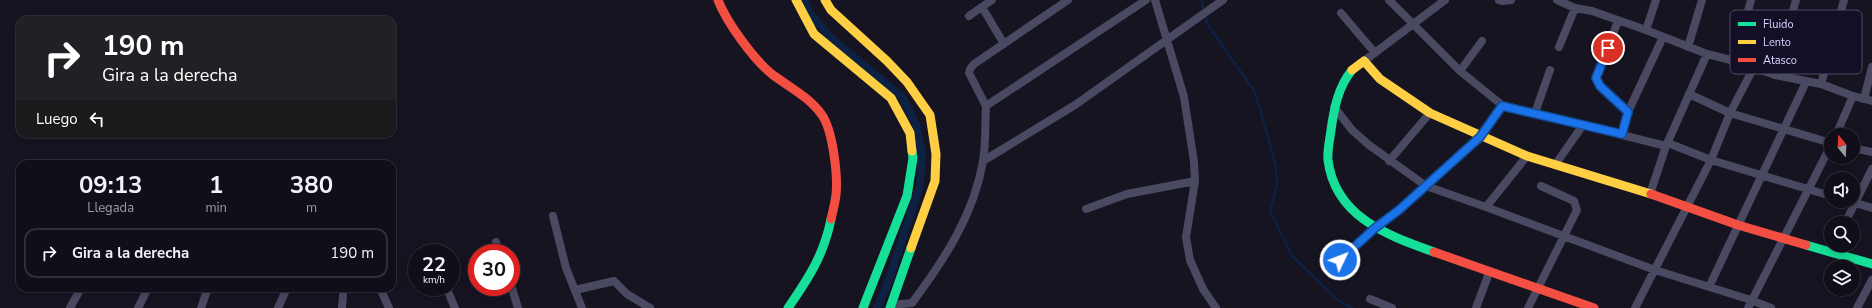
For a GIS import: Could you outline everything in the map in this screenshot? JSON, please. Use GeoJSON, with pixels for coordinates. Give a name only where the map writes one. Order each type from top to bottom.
{"type":"FeatureCollection","features":[{"type":"Feature","properties":{"kind":"street"},"geometry":{"type":"LineString","coordinates":[[718,0],[723,13],[747,47],[772,74],[802,94],[823,116],[833,142],[836,194],[828,234],[812,271],[788,308]]}},
{"type":"Feature","properties":{"kind":"street"},"geometry":{"type":"LineString","coordinates":[[796,0],[814,34],[890,98],[900,110],[910,133],[912,158],[907,196],[863,308]]}},
{"type":"Feature","properties":{"kind":"street"},"geometry":{"type":"LineString","coordinates":[[825,0],[831,10],[862,40],[887,61],[907,82],[930,115],[936,154],[935,181],[890,306],[910,305],[930,279],[959,233],[974,194],[983,161],[986,106],[969,73],[970,69],[974,64],[1068,0]]}},
{"type":"Feature","properties":{"kind":"street"},"geometry":{"type":"LineString","coordinates":[[969,16],[992,0]]}},
{"type":"Feature","properties":{"kind":"street"},"geometry":{"type":"LineString","coordinates":[[986,106],[1146,0]]}},
{"type":"Feature","properties":{"kind":"street"},"geometry":{"type":"LineString","coordinates":[[1155,0],[1184,97],[1194,162],[1195,181],[1186,238],[1190,260],[1204,289],[1216,308]]}},
{"type":"Feature","properties":{"kind":"street"},"geometry":{"type":"LineString","coordinates":[[983,161],[1075,105],[1223,0]]}},
{"type":"Feature","properties":{"kind":"street"},"geometry":{"type":"LineString","coordinates":[[1389,0],[1460,71],[1502,106],[1667,145],[1711,160],[1824,194]]}},
{"type":"Feature","properties":{"kind":"street"},"geometry":{"type":"LineString","coordinates":[[1499,0],[1511,0]]}},
{"type":"Feature","properties":{"kind":"street"},"geometry":{"type":"LineString","coordinates":[[1557,0],[1575,8],[1592,11],[1646,30],[1707,54],[1730,60]]}},
{"type":"Feature","properties":{"kind":"street"},"geometry":{"type":"LineString","coordinates":[[1646,30],[1656,0]]}},
{"type":"Feature","properties":{"kind":"street"},"geometry":{"type":"LineString","coordinates":[[1688,47],[1702,0]]}},
{"type":"Feature","properties":{"kind":"street"},"geometry":{"type":"LineString","coordinates":[[1748,10],[1751,0]]}},
{"type":"Feature","properties":{"kind":"street"},"geometry":{"type":"LineString","coordinates":[[1793,10],[1796,0]]}},
{"type":"Feature","properties":{"kind":"street"},"geometry":{"type":"LineString","coordinates":[[1841,10],[1844,0]]}},
{"type":"Feature","properties":{"kind":"street"},"geometry":{"type":"LineString","coordinates":[[1439,2],[1351,71],[1334,107],[1328,158],[1331,175],[1346,204],[1375,228],[1406,242],[1489,273],[1538,288],[1594,308]]}},
{"type":"Feature","properties":{"kind":"street"},"geometry":{"type":"LineString","coordinates":[[982,7],[1004,44]]}},
{"type":"Feature","properties":{"kind":"street"},"geometry":{"type":"LineString","coordinates":[[1559,47],[1575,8]]}},
{"type":"Feature","properties":{"kind":"street"},"geometry":{"type":"LineString","coordinates":[[1341,14],[1375,53]]}},
{"type":"Feature","properties":{"kind":"street"},"geometry":{"type":"LineString","coordinates":[[1618,21],[1596,78],[1600,86],[1628,112]]}},
{"type":"Feature","properties":{"kind":"street"},"geometry":{"type":"LineString","coordinates":[[1622,134],[1628,112],[1663,37]]}},
{"type":"Feature","properties":{"kind":"street"},"geometry":{"type":"LineString","coordinates":[[1460,71],[1482,41]]}},
{"type":"Feature","properties":{"kind":"street"},"geometry":{"type":"LineString","coordinates":[[1650,194],[1667,145],[1707,54]]}},
{"type":"Feature","properties":{"kind":"street"},"geometry":{"type":"LineString","coordinates":[[1364,61],[1380,79],[1397,92],[1430,113],[1480,137],[1527,156],[1650,194],[1686,208],[1738,225],[1824,247]]}},
{"type":"Feature","properties":{"kind":"street"},"geometry":{"type":"LineString","coordinates":[[1772,74],[1821,84],[1868,100],[1872,67]]}},
{"type":"Feature","properties":{"kind":"street"},"geometry":{"type":"LineString","coordinates":[[1535,113],[1550,70]]}},
{"type":"Feature","properties":{"kind":"street"},"geometry":{"type":"LineString","coordinates":[[1635,308],[1711,160],[1730,113],[1750,74]]}},
{"type":"Feature","properties":{"kind":"street"},"geometry":{"type":"LineString","coordinates":[[1821,84],[1824,74]]}},
{"type":"Feature","properties":{"kind":"street"},"geometry":{"type":"LineString","coordinates":[[1709,287],[1806,82]]}},
{"type":"Feature","properties":{"kind":"street"},"geometry":{"type":"LineString","coordinates":[[1689,94],[1730,113],[1824,142]]}},
{"type":"Feature","properties":{"kind":"street"},"geometry":{"type":"LineString","coordinates":[[1839,128],[1853,96]]}},
{"type":"Feature","properties":{"kind":"street"},"geometry":{"type":"LineString","coordinates":[[1340,260],[1375,228],[1399,210],[1480,137],[1502,106]]}},
{"type":"Feature","properties":{"kind":"street"},"geometry":{"type":"LineString","coordinates":[[1334,107],[1352,130],[1389,161],[1426,186],[1655,270],[1709,287],[1750,304],[1771,308]]}},
{"type":"Feature","properties":{"kind":"street"},"geometry":{"type":"LineString","coordinates":[[1389,161],[1430,113]]}},
{"type":"Feature","properties":{"kind":"street"},"geometry":{"type":"LineString","coordinates":[[1555,165],[1583,125]]}},
{"type":"Feature","properties":{"kind":"street"},"geometry":{"type":"LineString","coordinates":[[1860,149],[1872,152]]}},
{"type":"Feature","properties":{"kind":"street"},"geometry":{"type":"LineString","coordinates":[[1486,207],[1527,156]]}},
{"type":"Feature","properties":{"kind":"street"},"geometry":{"type":"LineString","coordinates":[[1750,304],[1824,158]]}},
{"type":"Feature","properties":{"kind":"street"},"geometry":{"type":"LineString","coordinates":[[1860,189],[1872,169]]}},
{"type":"Feature","properties":{"kind":"street"},"geometry":{"type":"LineString","coordinates":[[1086,209],[1127,194],[1195,181]]}},
{"type":"Feature","properties":{"kind":"street"},"geometry":{"type":"LineString","coordinates":[[1528,308],[1577,210],[1575,203],[1541,186]]}},
{"type":"Feature","properties":{"kind":"street"},"geometry":{"type":"LineString","coordinates":[[1860,204],[1872,208]]}},
{"type":"Feature","properties":{"kind":"street"},"geometry":{"type":"LineString","coordinates":[[553,216],[566,268],[582,308]]}},
{"type":"Feature","properties":{"kind":"street"},"geometry":{"type":"LineString","coordinates":[[1840,252],[1872,264]]}},
{"type":"Feature","properties":{"kind":"street"},"geometry":{"type":"LineString","coordinates":[[1476,308],[1489,273]]}},
{"type":"Feature","properties":{"kind":"street"},"geometry":{"type":"LineString","coordinates":[[1857,308],[1872,280]]}},
{"type":"Feature","properties":{"kind":"street"},"geometry":{"type":"LineString","coordinates":[[575,290],[614,281],[627,294],[650,308]]}},
{"type":"Feature","properties":{"kind":"street"},"geometry":{"type":"LineString","coordinates":[[70,308],[79,292]]}},
{"type":"Feature","properties":{"kind":"street"},"geometry":{"type":"LineString","coordinates":[[138,308],[146,292]]}},
{"type":"Feature","properties":{"kind":"street"},"geometry":{"type":"LineString","coordinates":[[201,308],[207,292]]}},
{"type":"Feature","properties":{"kind":"street"},"geometry":{"type":"LineString","coordinates":[[278,308],[285,292]]}},
{"type":"Feature","properties":{"kind":"street"},"geometry":{"type":"LineString","coordinates":[[382,292],[389,308]]}},
{"type":"Feature","properties":{"kind":"street"},"geometry":{"type":"LineString","coordinates":[[342,295],[342,308]]}},
{"type":"Feature","properties":{"kind":"street"},"geometry":{"type":"LineString","coordinates":[[450,296],[455,308]]}},
{"type":"Feature","properties":{"kind":"street"},"geometry":{"type":"LineString","coordinates":[[514,296],[518,308]]}},
{"type":"Feature","properties":{"kind":"street"},"geometry":{"type":"LineString","coordinates":[[1370,299],[1392,308]]}},
{"type":"Feature","properties":{"kind":"waterway"},"geometry":{"type":"LineString","coordinates":[[805,0],[809,12],[831,38],[902,97],[916,124],[922,153],[920,186],[886,288],[877,308]]}},
{"type":"Feature","properties":{"kind":"waterway"},"geometry":{"type":"LineString","coordinates":[[1202,0],[1203,11]]}},
{"type":"Feature","properties":{"kind":"waterway"},"geometry":{"type":"LineString","coordinates":[[1205,16],[1209,27],[1255,92],[1276,166],[1277,186],[1270,211],[1292,256],[1339,301],[1353,308]]}},
{"type":"Feature","properties":{"kind":"traffic: fast"},"geometry":{"type":"LineString","coordinates":[[1352,70],[1343,84],[1337,98],[1334,114],[1328,156],[1333,180],[1341,196],[1352,210],[1366,221],[1399,238],[1434,252]]}},
{"type":"Feature","properties":{"kind":"traffic: fast"},"geometry":{"type":"LineString","coordinates":[[863,308],[907,196],[913,158],[912,151]]}},
{"type":"Feature","properties":{"kind":"traffic: fast"},"geometry":{"type":"LineString","coordinates":[[788,308],[809,277],[820,255],[831,219]]}},
{"type":"Feature","properties":{"kind":"traffic: fast"},"geometry":{"type":"LineString","coordinates":[[1806,245],[1872,264]]}},
{"type":"Feature","properties":{"kind":"traffic: fast"},"geometry":{"type":"LineString","coordinates":[[890,308],[911,248]]}},
{"type":"Feature","properties":{"kind":"traffic: slow"},"geometry":{"type":"LineString","coordinates":[[796,0],[814,34],[891,98],[910,133],[912,151]]}},
{"type":"Feature","properties":{"kind":"traffic: slow"},"geometry":{"type":"LineString","coordinates":[[825,0],[831,10],[887,61],[907,82],[930,115],[936,154],[935,181],[911,248]]}},
{"type":"Feature","properties":{"kind":"traffic: slow"},"geometry":{"type":"LineString","coordinates":[[1352,70],[1364,61],[1380,79],[1430,113],[1527,156],[1651,194]]}},
{"type":"Feature","properties":{"kind":"traffic: jam"},"geometry":{"type":"LineString","coordinates":[[718,0],[734,30],[750,51],[773,75],[812,103],[826,122],[832,142],[836,177],[835,204],[831,219]]}},
{"type":"Feature","properties":{"kind":"traffic: jam"},"geometry":{"type":"LineString","coordinates":[[1651,194],[1738,225],[1806,245]]}},
{"type":"Feature","properties":{"kind":"traffic: jam"},"geometry":{"type":"LineString","coordinates":[[1434,252],[1594,308]]}},
{"type":"Feature","properties":{"kind":"route"},"geometry":{"type":"LineString","coordinates":[[1340,260],[1375,228],[1399,210],[1480,137],[1502,106],[1622,134],[1628,112],[1600,86],[1596,78],[1608,48]]}}]}
